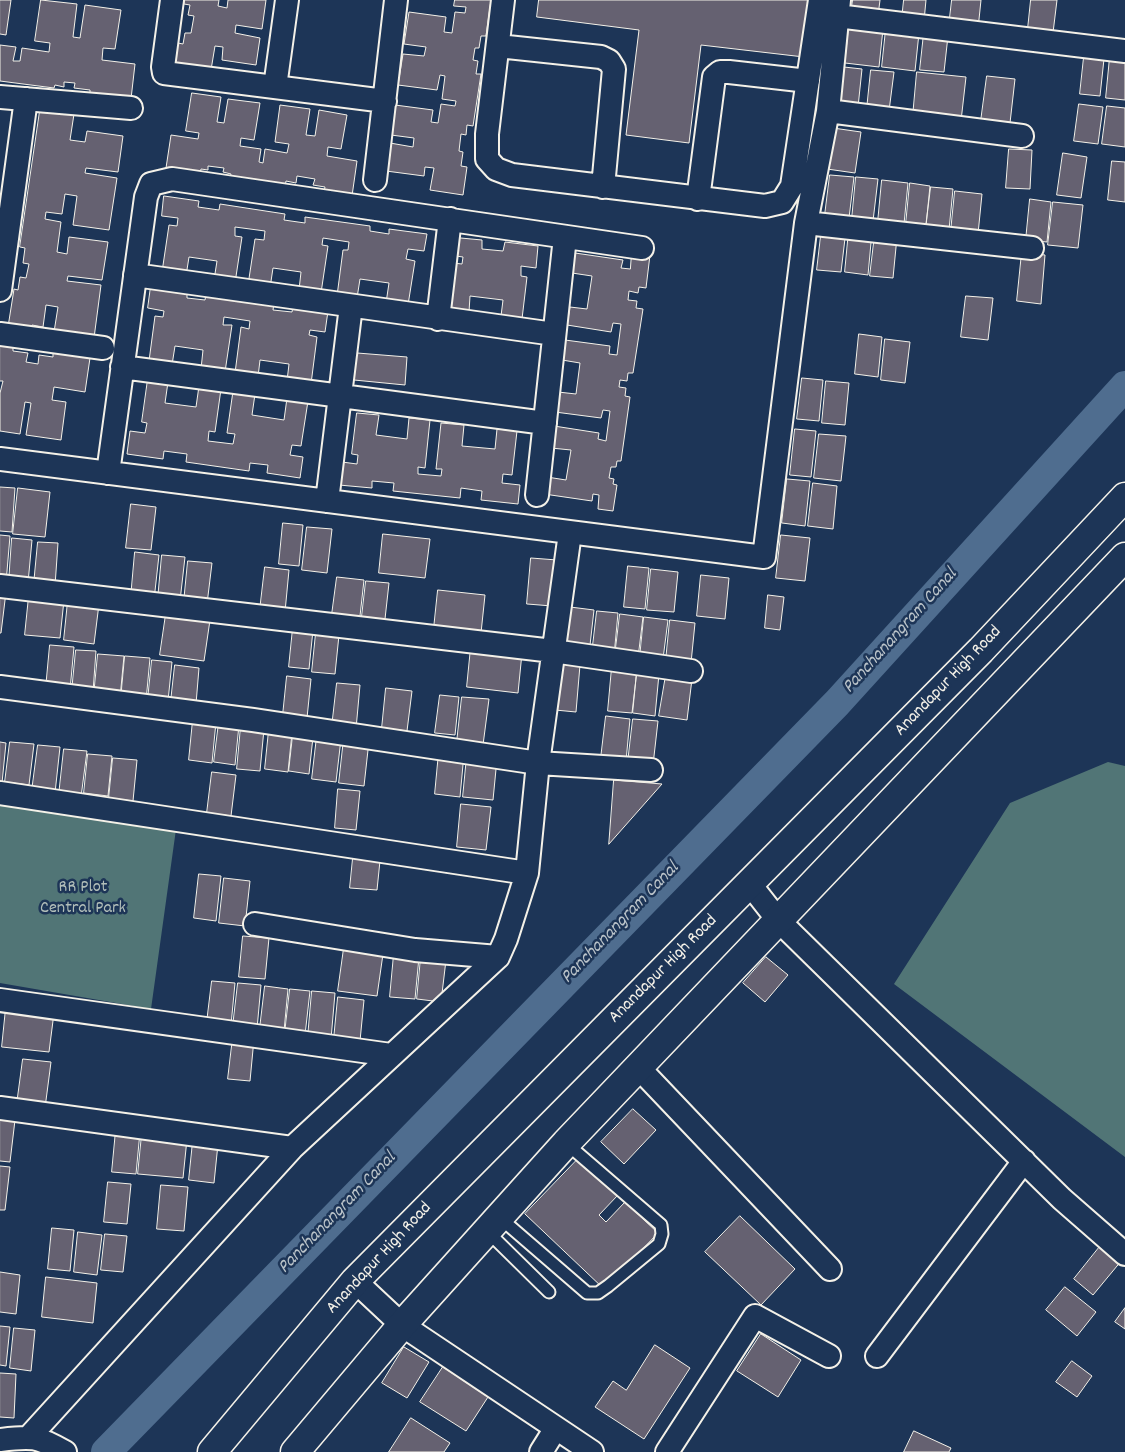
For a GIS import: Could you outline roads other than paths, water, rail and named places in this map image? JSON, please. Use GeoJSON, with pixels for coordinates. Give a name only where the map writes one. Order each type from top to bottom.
{"type":"FeatureCollection","features":[{"type":"Feature","properties":{"kind":"main road","name":"Anandapur High Road"},"geometry":{"type":"LineString","coordinates":[[212,1452],[355,1281],[981,650],[1125,497]]}},
{"type":"Feature","properties":{"kind":"main road"},"geometry":{"type":"LineString","coordinates":[[295,1452],[402,1325],[566,1143],[1125,557]]}},
{"type":"Feature","properties":{"kind":"street"},"geometry":{"type":"LineString","coordinates":[[172,0],[163,68],[164,73],[385,101]]}},
{"type":"Feature","properties":{"kind":"street"},"geometry":{"type":"LineString","coordinates":[[275,87],[287,0]]}},
{"type":"Feature","properties":{"kind":"street"},"geometry":{"type":"LineString","coordinates":[[375,180],[396,0]]}},
{"type":"Feature","properties":{"kind":"street"},"geometry":{"type":"LineString","coordinates":[[504,0],[487,134],[487,159],[496,168],[512,175],[766,206],[782,202],[792,186],[820,0]]}},
{"type":"Feature","properties":{"kind":"street"},"geometry":{"type":"LineString","coordinates":[[0,459],[764,557],[806,223],[828,111],[838,8],[1125,51]]}},
{"type":"Feature","properties":{"kind":"street"},"geometry":{"type":"LineString","coordinates":[[498,46],[601,57],[609,61],[614,69],[603,187]]}},
{"type":"Feature","properties":{"kind":"street"},"geometry":{"type":"LineString","coordinates":[[698,199],[714,77],[720,72],[729,72],[808,82]]}},
{"type":"Feature","properties":{"kind":"street"},"geometry":{"type":"LineString","coordinates":[[0,96],[131,108]]}},
{"type":"Feature","properties":{"kind":"street"},"geometry":{"type":"LineString","coordinates":[[0,290],[26,99]]}},
{"type":"Feature","properties":{"kind":"street"},"geometry":{"type":"LineString","coordinates":[[828,111],[1022,136]]}},
{"type":"Feature","properties":{"kind":"street"},"geometry":{"type":"LineString","coordinates":[[108,473],[146,197],[152,184],[172,179],[642,248]]}},
{"type":"Feature","properties":{"kind":"street"},"geometry":{"type":"LineString","coordinates":[[438,318],[450,219]]}},
{"type":"Feature","properties":{"kind":"street"},"geometry":{"type":"LineString","coordinates":[[806,223],[1032,248]]}},
{"type":"Feature","properties":{"kind":"street"},"geometry":{"type":"LineString","coordinates":[[537,495],[565,236]]}},
{"type":"Feature","properties":{"kind":"street"},"geometry":{"type":"LineString","coordinates":[[135,275],[554,334]]}},
{"type":"Feature","properties":{"kind":"street"},"geometry":{"type":"LineString","coordinates":[[327,501],[351,306]]}},
{"type":"Feature","properties":{"kind":"street"},"geometry":{"type":"LineString","coordinates":[[0,334],[103,348]]}},
{"type":"Feature","properties":{"kind":"street"},"geometry":{"type":"LineString","coordinates":[[122,367],[545,423]]}},
{"type":"Feature","properties":{"kind":"street"},"geometry":{"type":"LineString","coordinates":[[29,1437],[292,1148],[498,958],[527,873],[538,763],[570,533]]}},
{"type":"Feature","properties":{"kind":"street"},"geometry":{"type":"LineString","coordinates":[[0,586],[553,652],[692,671]]}},
{"type":"Feature","properties":{"kind":"street"},"geometry":{"type":"LineString","coordinates":[[0,687],[262,721],[538,763],[651,770]]}},
{"type":"Feature","properties":{"kind":"street"},"geometry":{"type":"LineString","coordinates":[[0,793],[527,873]]}},
{"type":"Feature","properties":{"kind":"street"},"geometry":{"type":"LineString","coordinates":[[750,883],[778,920],[1024,1162],[1125,1254]]}},
{"type":"Feature","properties":{"kind":"street"},"geometry":{"type":"LineString","coordinates":[[255,924],[414,950],[498,958]]}},
{"type":"Feature","properties":{"kind":"street"},"geometry":{"type":"LineString","coordinates":[[0,1000],[391,1055]]}},
{"type":"Feature","properties":{"kind":"street"},"geometry":{"type":"LineString","coordinates":[[638,1067],[830,1270]]}},
{"type":"Feature","properties":{"kind":"street"},"geometry":{"type":"LineString","coordinates":[[0,1108],[292,1148]]}},
{"type":"Feature","properties":{"kind":"street"},"geometry":{"type":"LineString","coordinates":[[877,1356],[1024,1162]]}},
{"type":"Feature","properties":{"kind":"street"},"geometry":{"type":"LineString","coordinates":[[355,1281],[402,1325],[592,1452]]}},
{"type":"Feature","properties":{"kind":"street"},"geometry":{"type":"LineString","coordinates":[[667,1452],[755,1316],[829,1356]]}},
{"type":"Feature","properties":{"kind":"street"},"geometry":{"type":"LineString","coordinates":[[541,1452],[556,1428]]}},
{"type":"Feature","properties":{"kind":"street"},"geometry":{"type":"LineString","coordinates":[[0,1440],[29,1437],[42,1438],[65,1452]]}},
{"type":"Feature","properties":{"kind":"lane"},"geometry":{"type":"LineString","coordinates":[[493,1224],[587,1293],[598,1293],[603,1290],[659,1244],[662,1234],[661,1225],[566,1143]]}},
{"type":"Feature","properties":{"kind":"lane"},"geometry":{"type":"LineString","coordinates":[[493,1224],[549,1292]]}},
{"type":"Feature","properties":{"kind":"waterway","name":"Panchanangram Canal"},"geometry":{"type":"LineString","coordinates":[[106,1452],[837,703],[1125,386]]}},
{"type":"Feature","properties":{"kind":"park label","name":"RR Plot Central Park"},"geometry":{"type":"Point","coordinates":[83,900]}}]}
